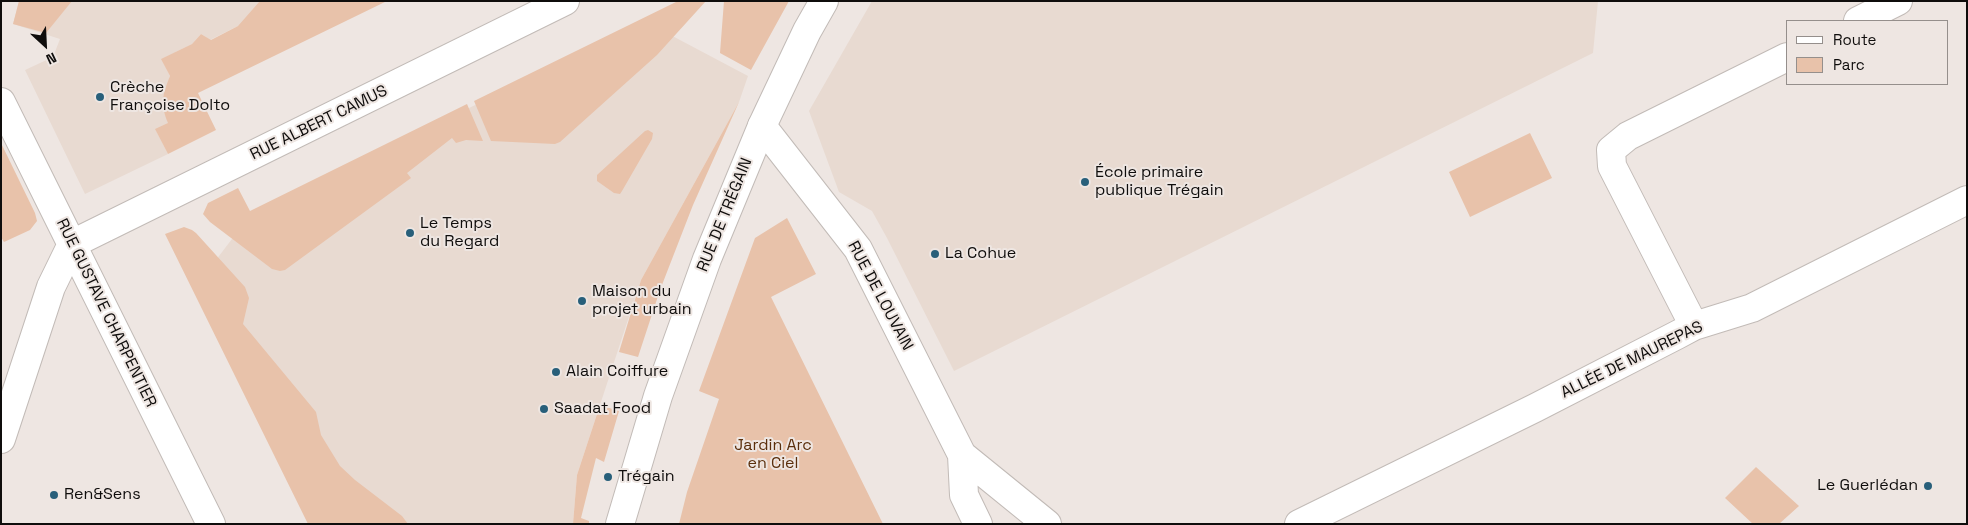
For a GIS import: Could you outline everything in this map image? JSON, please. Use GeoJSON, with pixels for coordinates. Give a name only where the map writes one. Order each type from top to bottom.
{"type":"FeatureCollection","features":[{"type":"Feature","properties":{"kind":"street","name":"RUE ALBERT CAMUS"},"geometry":{"type":"LineString","coordinates":[[72,244],[565,1]]}},
{"type":"Feature","properties":{"kind":"street","name":"RUE DE TRÉGAIN"},"geometry":{"type":"LineString","coordinates":[[620,524],[658,396],[707,259],[762,126],[807,31],[824,1]]}},
{"type":"Feature","properties":{"kind":"street"},"geometry":{"type":"LineString","coordinates":[[1860,20],[1898,1]]}},
{"type":"Feature","properties":{"kind":"street"},"geometry":{"type":"LineString","coordinates":[[1694,326],[1612,166],[1611,150],[1628,136],[1786,57]]}},
{"type":"Feature","properties":{"kind":"street","name":"RUE GUSTAVE CHARPENTIER"},"geometry":{"type":"LineString","coordinates":[[1,102],[211,524]]}},
{"type":"Feature","properties":{"kind":"street","name":"RUE DE LOUVAIN"},"geometry":{"type":"LineString","coordinates":[[762,126],[858,249],[962,455],[1046,524]]}},
{"type":"Feature","properties":{"kind":"street","name":"ALLÉE DE MAUREPAS"},"geometry":{"type":"LineString","coordinates":[[1299,524],[1527,412],[1694,326],[1752,308],[1967,200]]}},
{"type":"Feature","properties":{"kind":"street"},"geometry":{"type":"LineString","coordinates":[[1,439],[51,288],[72,244]]}},
{"type":"Feature","properties":{"kind":"street","name":"RUE DE LOUVAIN"},"geometry":{"type":"LineString","coordinates":[[962,455],[964,494],[978,524]]}},
{"type":"Feature","properties":{"kind":"shaded area","name":"Crèche Françoise Dolto"},"geometry":{"type":"Polygon","coordinates":[[[19,1],[274,1],[262,14],[210,40],[201,34],[192,44],[162,59],[170,76],[162,101],[162,108],[169,123],[156,130],[168,154],[85,194],[25,70],[53,57],[60,39],[13,24],[19,1]]]}},
{"type":"Feature","properties":{"kind":"shaded area","name":"École primaire publique Trégain"},"geometry":{"type":"Polygon","coordinates":[[[872,1],[1598,1],[1593,53],[954,371],[872,211],[839,192],[809,111],[872,1]]]}},
{"type":"Feature","properties":{"kind":"shaded area"},"geometry":{"type":"Polygon","coordinates":[[[646,22],[748,76],[739,102],[641,280],[577,475],[573,524],[326,524],[203,277],[251,214],[646,22]]]}},
{"type":"Feature","properties":{"kind":"green space"},"geometry":{"type":"Polygon","coordinates":[[[19,1],[72,1],[46,33],[13,24],[19,1]]]}},
{"type":"Feature","properties":{"kind":"green space"},"geometry":{"type":"Polygon","coordinates":[[[260,1],[387,1],[198,93],[216,130],[168,154],[155,129],[168,123],[163,100],[170,76],[161,59],[192,44],[201,34],[211,40],[238,26],[260,1]]]}},
{"type":"Feature","properties":{"kind":"green space"},"geometry":{"type":"Polygon","coordinates":[[[678,1],[706,1],[657,55],[560,142],[555,144],[491,141],[474,101],[678,1]]]}},
{"type":"Feature","properties":{"kind":"green space"},"geometry":{"type":"Polygon","coordinates":[[[724,1],[789,1],[751,70],[720,53],[724,1]]]}},
{"type":"Feature","properties":{"kind":"green space"},"geometry":{"type":"Polygon","coordinates":[[[739,102],[693,205],[660,290],[638,357],[619,352],[641,280],[739,102]]]}},
{"type":"Feature","properties":{"kind":"green space"},"geometry":{"type":"Polygon","coordinates":[[[467,104],[483,141],[466,140],[456,143],[452,138],[407,173],[411,178],[285,270],[272,269],[210,222],[203,214],[208,203],[238,188],[250,211],[467,104]]]}},
{"type":"Feature","properties":{"kind":"green space"},"geometry":{"type":"Polygon","coordinates":[[[648,130],[653,133],[652,139],[620,194],[614,193],[597,181],[597,175],[648,130]]]}},
{"type":"Feature","properties":{"kind":"green space"},"geometry":{"type":"Polygon","coordinates":[[[1530,133],[1552,178],[1470,217],[1449,172],[1530,133]]]}},
{"type":"Feature","properties":{"kind":"green space"},"geometry":{"type":"Polygon","coordinates":[[[1,143],[35,213],[37,221],[30,230],[4,242],[1,237],[1,143]]]}},
{"type":"Feature","properties":{"kind":"green space","name":"Jardin Arc en Ciel"},"geometry":{"type":"Polygon","coordinates":[[[787,218],[816,274],[771,297],[883,524],[679,524],[687,492],[719,399],[699,391],[755,238],[787,218]]]}},
{"type":"Feature","properties":{"kind":"green space"},"geometry":{"type":"Polygon","coordinates":[[[184,227],[196,233],[245,287],[249,298],[243,324],[316,412],[321,435],[340,466],[402,516],[408,524],[308,524],[165,234],[184,227]]]}},
{"type":"Feature","properties":{"kind":"green space"},"geometry":{"type":"Polygon","coordinates":[[[600,405],[619,411],[604,462],[596,458],[581,518],[589,521],[589,524],[573,524],[577,475],[600,405]]]}},
{"type":"Feature","properties":{"kind":"green space"},"geometry":{"type":"Polygon","coordinates":[[[1756,467],[1799,506],[1779,524],[1753,524],[1725,498],[1756,467]]]}},
{"type":"Feature","properties":{"kind":"place","name":"Crèche Françoise Dolto"},"geometry":{"type":"Point","coordinates":[100,97]}},
{"type":"Feature","properties":{"kind":"place","name":"École primaire publique Trégain"},"geometry":{"type":"Point","coordinates":[1085,182]}},
{"type":"Feature","properties":{"kind":"place","name":"Le Temps du Regard"},"geometry":{"type":"Point","coordinates":[410,233]}},
{"type":"Feature","properties":{"kind":"place","name":"La Cohue"},"geometry":{"type":"Point","coordinates":[935,254]}},
{"type":"Feature","properties":{"kind":"place","name":"Maison du projet urbain"},"geometry":{"type":"Point","coordinates":[582,301]}},
{"type":"Feature","properties":{"kind":"place","name":"Alain Coiffure"},"geometry":{"type":"Point","coordinates":[556,372]}},
{"type":"Feature","properties":{"kind":"place","name":"Saadat Food"},"geometry":{"type":"Point","coordinates":[544,409]}},
{"type":"Feature","properties":{"kind":"place","name":"Trégain"},"geometry":{"type":"Point","coordinates":[608,477]}},
{"type":"Feature","properties":{"kind":"place","name":"Le Guerlédan"},"geometry":{"type":"Point","coordinates":[1928,486]}},
{"type":"Feature","properties":{"kind":"place","name":"Ren&Sens"},"geometry":{"type":"Point","coordinates":[54,495]}}]}
